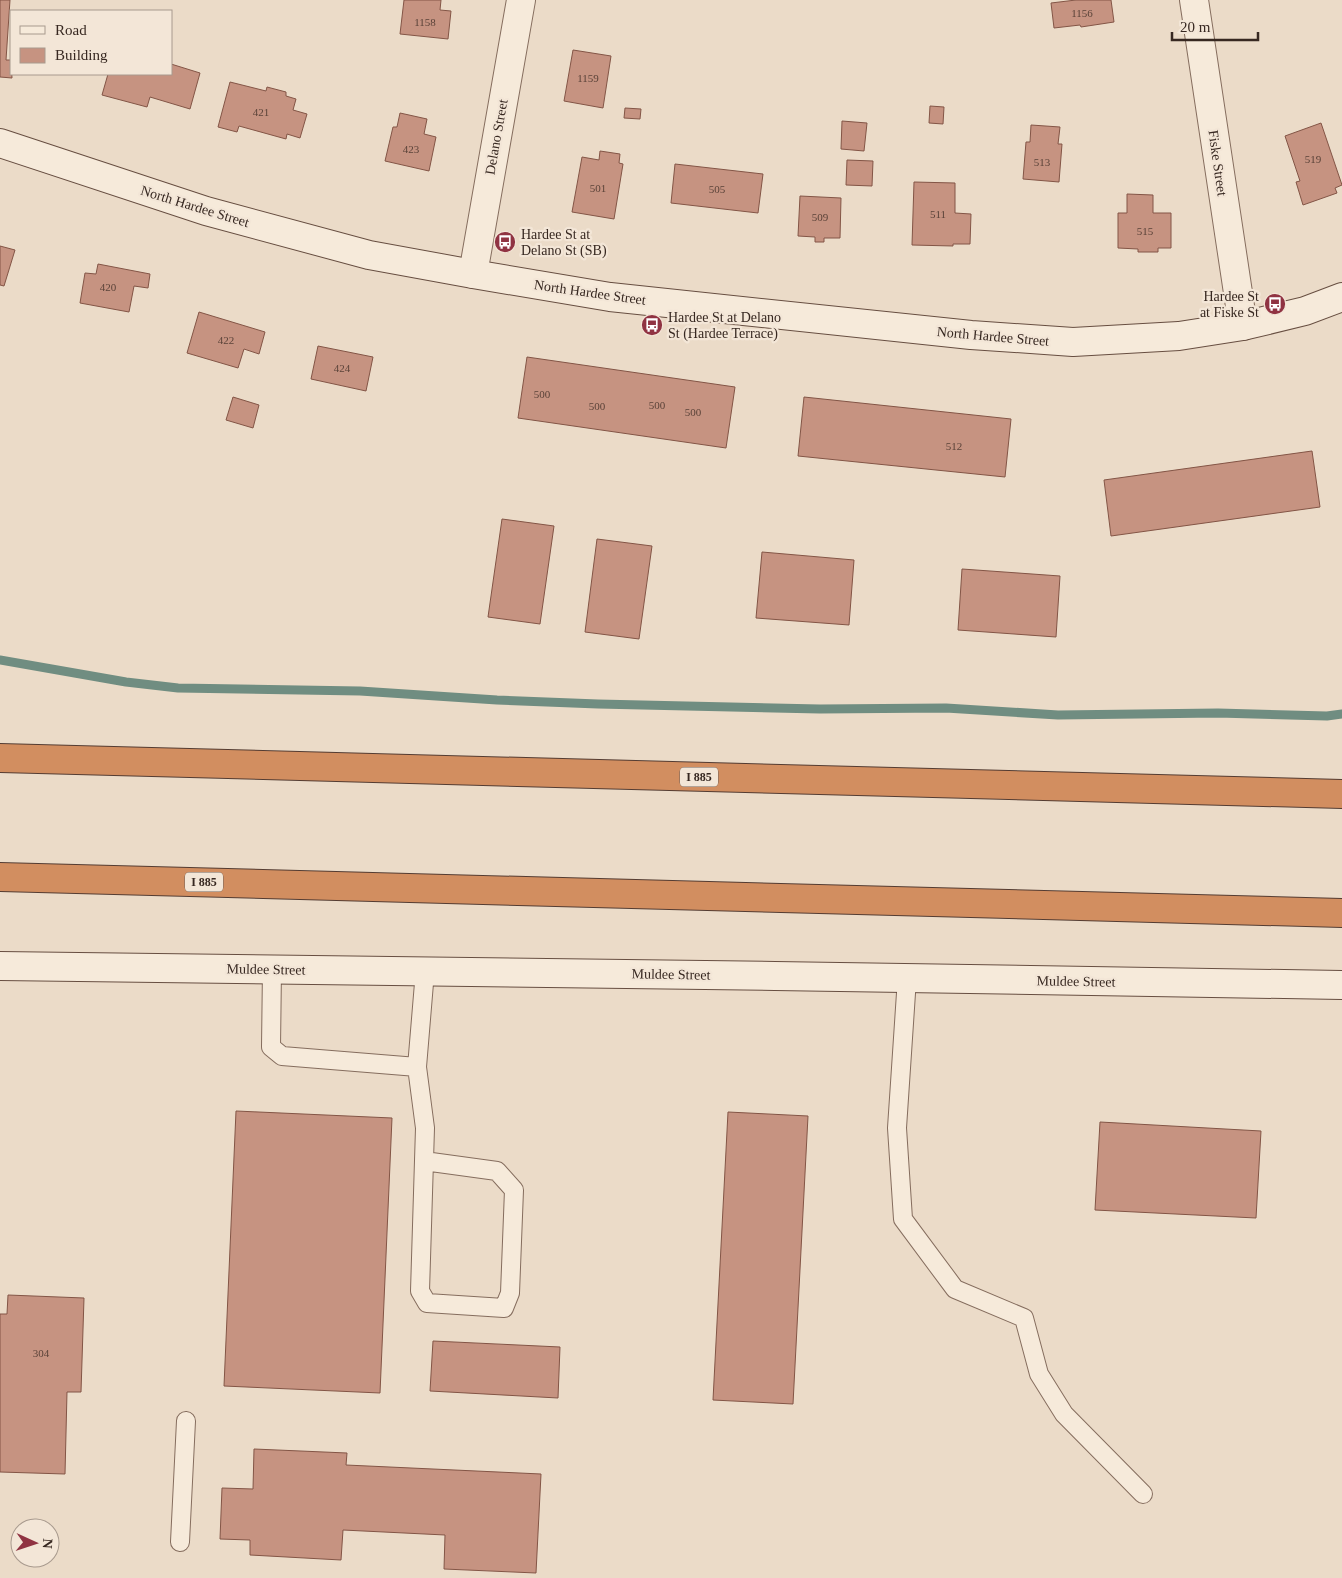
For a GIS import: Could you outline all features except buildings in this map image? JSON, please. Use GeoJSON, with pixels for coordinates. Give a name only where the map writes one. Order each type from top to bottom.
{"type":"FeatureCollection","features":[{"type":"Feature","properties":{"kind":"highway"},"geometry":{"type":"LineString","coordinates":[[0,752],[55,759]]}},
{"type":"Feature","properties":{"kind":"highway","name":"I 885"},"geometry":{"type":"LineString","coordinates":[[0,758],[1342,794]]}},
{"type":"Feature","properties":{"kind":"highway","name":"I 885"},"geometry":{"type":"LineString","coordinates":[[0,877],[1342,913]]}},
{"type":"Feature","properties":{"kind":"street","name":"Delano Street"},"geometry":{"type":"LineString","coordinates":[[473,274],[521,0]]}},
{"type":"Feature","properties":{"kind":"street","name":"Fiske Street"},"geometry":{"type":"LineString","coordinates":[[1194,0],[1243,326]]}},
{"type":"Feature","properties":{"kind":"street","name":"North Hardee Street"},"geometry":{"type":"LineString","coordinates":[[0,143],[206,211],[368,255],[610,297],[971,335],[1073,342],[1179,336],[1243,326],[1305,311],[1342,297]]}},
{"type":"Feature","properties":{"kind":"street","name":"Muldee Street"},"geometry":{"type":"LineString","coordinates":[[0,966],[1342,985]]}},
{"type":"Feature","properties":{"kind":"lane"},"geometry":{"type":"LineString","coordinates":[[272,969],[271,1048],[282,1056],[417,1067]]}},
{"type":"Feature","properties":{"kind":"lane"},"geometry":{"type":"LineString","coordinates":[[424,1161],[497,1171],[514,1190],[510,1293],[504,1308],[427,1303],[420,1291],[425,1128],[417,1067],[425,971]]}},
{"type":"Feature","properties":{"kind":"lane"},"geometry":{"type":"LineString","coordinates":[[907,978],[897,1128],[903,1219],[955,1289],[1024,1318],[1039,1374],[1064,1414],[1143,1494]]}},
{"type":"Feature","properties":{"kind":"lane"},"geometry":{"type":"LineString","coordinates":[[180,1542],[186,1421]]}},
{"type":"Feature","properties":{"kind":"waterway"},"geometry":{"type":"LineString","coordinates":[[0,660],[126,682],[178,688],[360,691],[497,700],[598,704],[820,709],[946,708],[1058,715],[1218,713],[1327,716],[1342,714]]}},
{"type":"Feature","properties":{"kind":"place","name":"Hardee St at Delano St (SB)"},"geometry":{"type":"Point","coordinates":[505,242]}},
{"type":"Feature","properties":{"kind":"place","name":"Hardee St at Fiske St"},"geometry":{"type":"Point","coordinates":[1275,304]}},
{"type":"Feature","properties":{"kind":"place","name":"Hardee St at Delano St (Hardee Terrace)"},"geometry":{"type":"Point","coordinates":[652,325]}}]}
